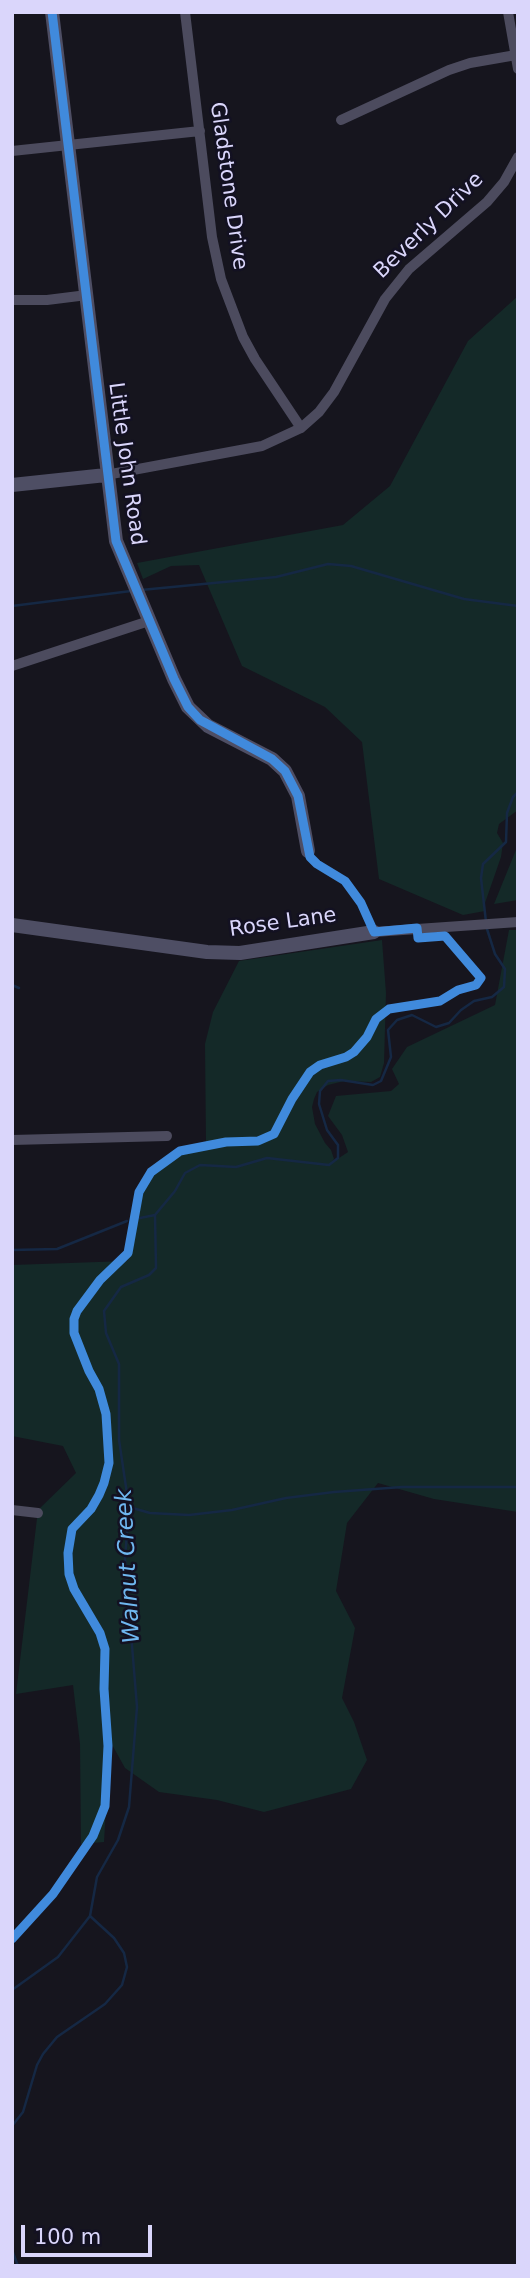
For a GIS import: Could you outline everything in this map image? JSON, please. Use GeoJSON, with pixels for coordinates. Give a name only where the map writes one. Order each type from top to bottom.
{"type":"FeatureCollection","features":[{"type":"Feature","properties":{"kind":"street","name":"Little John Road"},"geometry":{"type":"LineString","coordinates":[[52,12],[116,541],[183,699],[193,713],[208,726],[272,760],[289,776],[298,796],[308,850]]}},
{"type":"Feature","properties":{"kind":"street","name":"Gladstone Drive"},"geometry":{"type":"LineString","coordinates":[[186,12],[212,237],[227,298],[255,359],[300,428]]}},
{"type":"Feature","properties":{"kind":"street"},"geometry":{"type":"LineString","coordinates":[[508,12],[518,69]]}},
{"type":"Feature","properties":{"kind":"street"},"geometry":{"type":"LineString","coordinates":[[341,120],[449,70],[470,63],[516,55]]}},
{"type":"Feature","properties":{"kind":"street"},"geometry":{"type":"LineString","coordinates":[[12,151],[200,131]]}},
{"type":"Feature","properties":{"kind":"street","name":"Beverly Drive"},"geometry":{"type":"LineString","coordinates":[[12,485],[106,475],[254,447],[278,440],[300,428],[319,412],[334,392],[385,299],[409,269],[487,202],[504,182],[518,156]]}},
{"type":"Feature","properties":{"kind":"street"},"geometry":{"type":"LineString","coordinates":[[12,300],[47,300],[87,295]]}},
{"type":"Feature","properties":{"kind":"street"},"geometry":{"type":"LineString","coordinates":[[12,666],[149,621]]}},
{"type":"Feature","properties":{"kind":"street","name":"Rose Lane"},"geometry":{"type":"LineString","coordinates":[[12,925],[207,952],[240,953],[374,932],[518,922]]}},
{"type":"Feature","properties":{"kind":"street"},"geometry":{"type":"LineString","coordinates":[[12,1140],[167,1136]]}},
{"type":"Feature","properties":{"kind":"street"},"geometry":{"type":"LineString","coordinates":[[12,1510],[38,1513]]}},
{"type":"Feature","properties":{"kind":"green space"},"geometry":{"type":"Polygon","coordinates":[[[518,296],[518,810],[499,824],[497,833],[503,843],[501,857],[485,903],[485,911],[463,915],[379,879],[362,742],[325,707],[242,666],[199,565],[171,566],[143,579],[137,563],[343,525],[390,486],[468,341],[518,296]]]}},
{"type":"Feature","properties":{"kind":"green space"},"geometry":{"type":"Polygon","coordinates":[[[518,845],[518,900],[494,904],[518,845]]]}},
{"type":"Feature","properties":{"kind":"green space"},"geometry":{"type":"Polygon","coordinates":[[[509,930],[518,930],[518,1512],[434,1499],[378,1483],[347,1523],[336,1591],[355,1628],[342,1698],[354,1722],[367,1760],[351,1789],[264,1812],[217,1800],[159,1792],[125,1768],[110,1741],[104,1842],[81,1844],[80,1744],[73,1685],[16,1694],[38,1510],[76,1473],[63,1446],[12,1436],[12,1265],[127,1261],[132,1252],[144,1186],[157,1168],[206,1143],[205,1044],[213,1012],[239,961],[382,940],[386,993],[384,1063],[380,1077],[371,1082],[344,1081],[328,1085],[317,1092],[312,1107],[315,1124],[334,1159],[330,1164],[348,1152],[342,1135],[328,1116],[336,1096],[391,1091],[399,1084],[392,1069],[407,1047],[495,1005],[509,930]]]}},
{"type":"Feature","properties":{"kind":"waterway"},"geometry":{"type":"LineString","coordinates":[[141,590],[276,577],[328,564],[351,566],[464,599],[518,606]]}},
{"type":"Feature","properties":{"kind":"waterway"},"geometry":{"type":"LineString","coordinates":[[12,606],[131,591]]}},
{"type":"Feature","properties":{"kind":"waterway","name":"Walnut Creek"},"geometry":{"type":"LineString","coordinates":[[486,922],[481,878],[483,864],[506,842],[507,813],[513,797],[518,792]]}},
{"type":"Feature","properties":{"kind":"waterway","name":"Walnut Creek"},"geometry":{"type":"LineString","coordinates":[[90,1916],[97,1877],[118,1840],[129,1807],[137,1707],[125,1559],[129,1507],[119,1440],[119,1364],[106,1333],[104,1311],[121,1287],[149,1275],[156,1268],[155,1215],[175,1191],[185,1173],[200,1165],[236,1167],[267,1158],[329,1165],[338,1158],[338,1145],[327,1130],[319,1104],[320,1091],[328,1081],[341,1080],[373,1085],[381,1081],[391,1057],[388,1030],[397,1020],[412,1015],[436,1027],[449,1023],[474,1001],[492,997],[504,987],[505,969],[495,954],[487,929]]}},
{"type":"Feature","properties":{"kind":"waterway"},"geometry":{"type":"LineString","coordinates":[[12,985],[19,988]]}},
{"type":"Feature","properties":{"kind":"waterway"},"geometry":{"type":"LineString","coordinates":[[140,1218],[155,1215]]}},
{"type":"Feature","properties":{"kind":"waterway"},"geometry":{"type":"LineString","coordinates":[[12,1250],[57,1249],[127,1221]]}},
{"type":"Feature","properties":{"kind":"waterway"},"geometry":{"type":"LineString","coordinates":[[129,1507],[150,1513],[189,1515],[334,1492],[402,1487],[518,1487]]}},
{"type":"Feature","properties":{"kind":"waterway"},"geometry":{"type":"LineString","coordinates":[[12,1990],[58,1957],[90,1916]]}},
{"type":"Feature","properties":{"kind":"waterway","name":"Walnut Creek"},"geometry":{"type":"LineString","coordinates":[[12,2126],[23,2112],[43,2054],[57,2037],[105,2004],[122,1985],[127,1967],[124,1953],[114,1938],[90,1916]]}},
{"type":"Feature","properties":{"kind":"waterway","name":"Walnut Creek"},"geometry":{"type":"LineString","coordinates":[[12,2250],[18,2266]]}},
{"type":"Feature","properties":{"kind":"cycle path"},"geometry":{"type":"LineString","coordinates":[[12,1939],[53,1894],[93,1836],[105,1806],[108,1746],[104,1689],[105,1649],[100,1633],[74,1589],[69,1574],[68,1553],[72,1529],[91,1509],[99,1495],[109,1463],[106,1414],[99,1389],[74,1333],[77,1311],[100,1280],[128,1253],[139,1192],[151,1172],[180,1151],[226,1142],[258,1141],[274,1134],[310,1072],[320,1065],[354,1052],[367,1037],[376,1019],[389,1009],[440,1001],[458,990],[476,985],[481,978],[445,936],[418,938],[417,928],[374,932],[361,903],[345,881],[310,857],[298,796],[285,771],[272,759],[200,720],[188,707],[174,679],[116,541],[52,12]]}}]}
